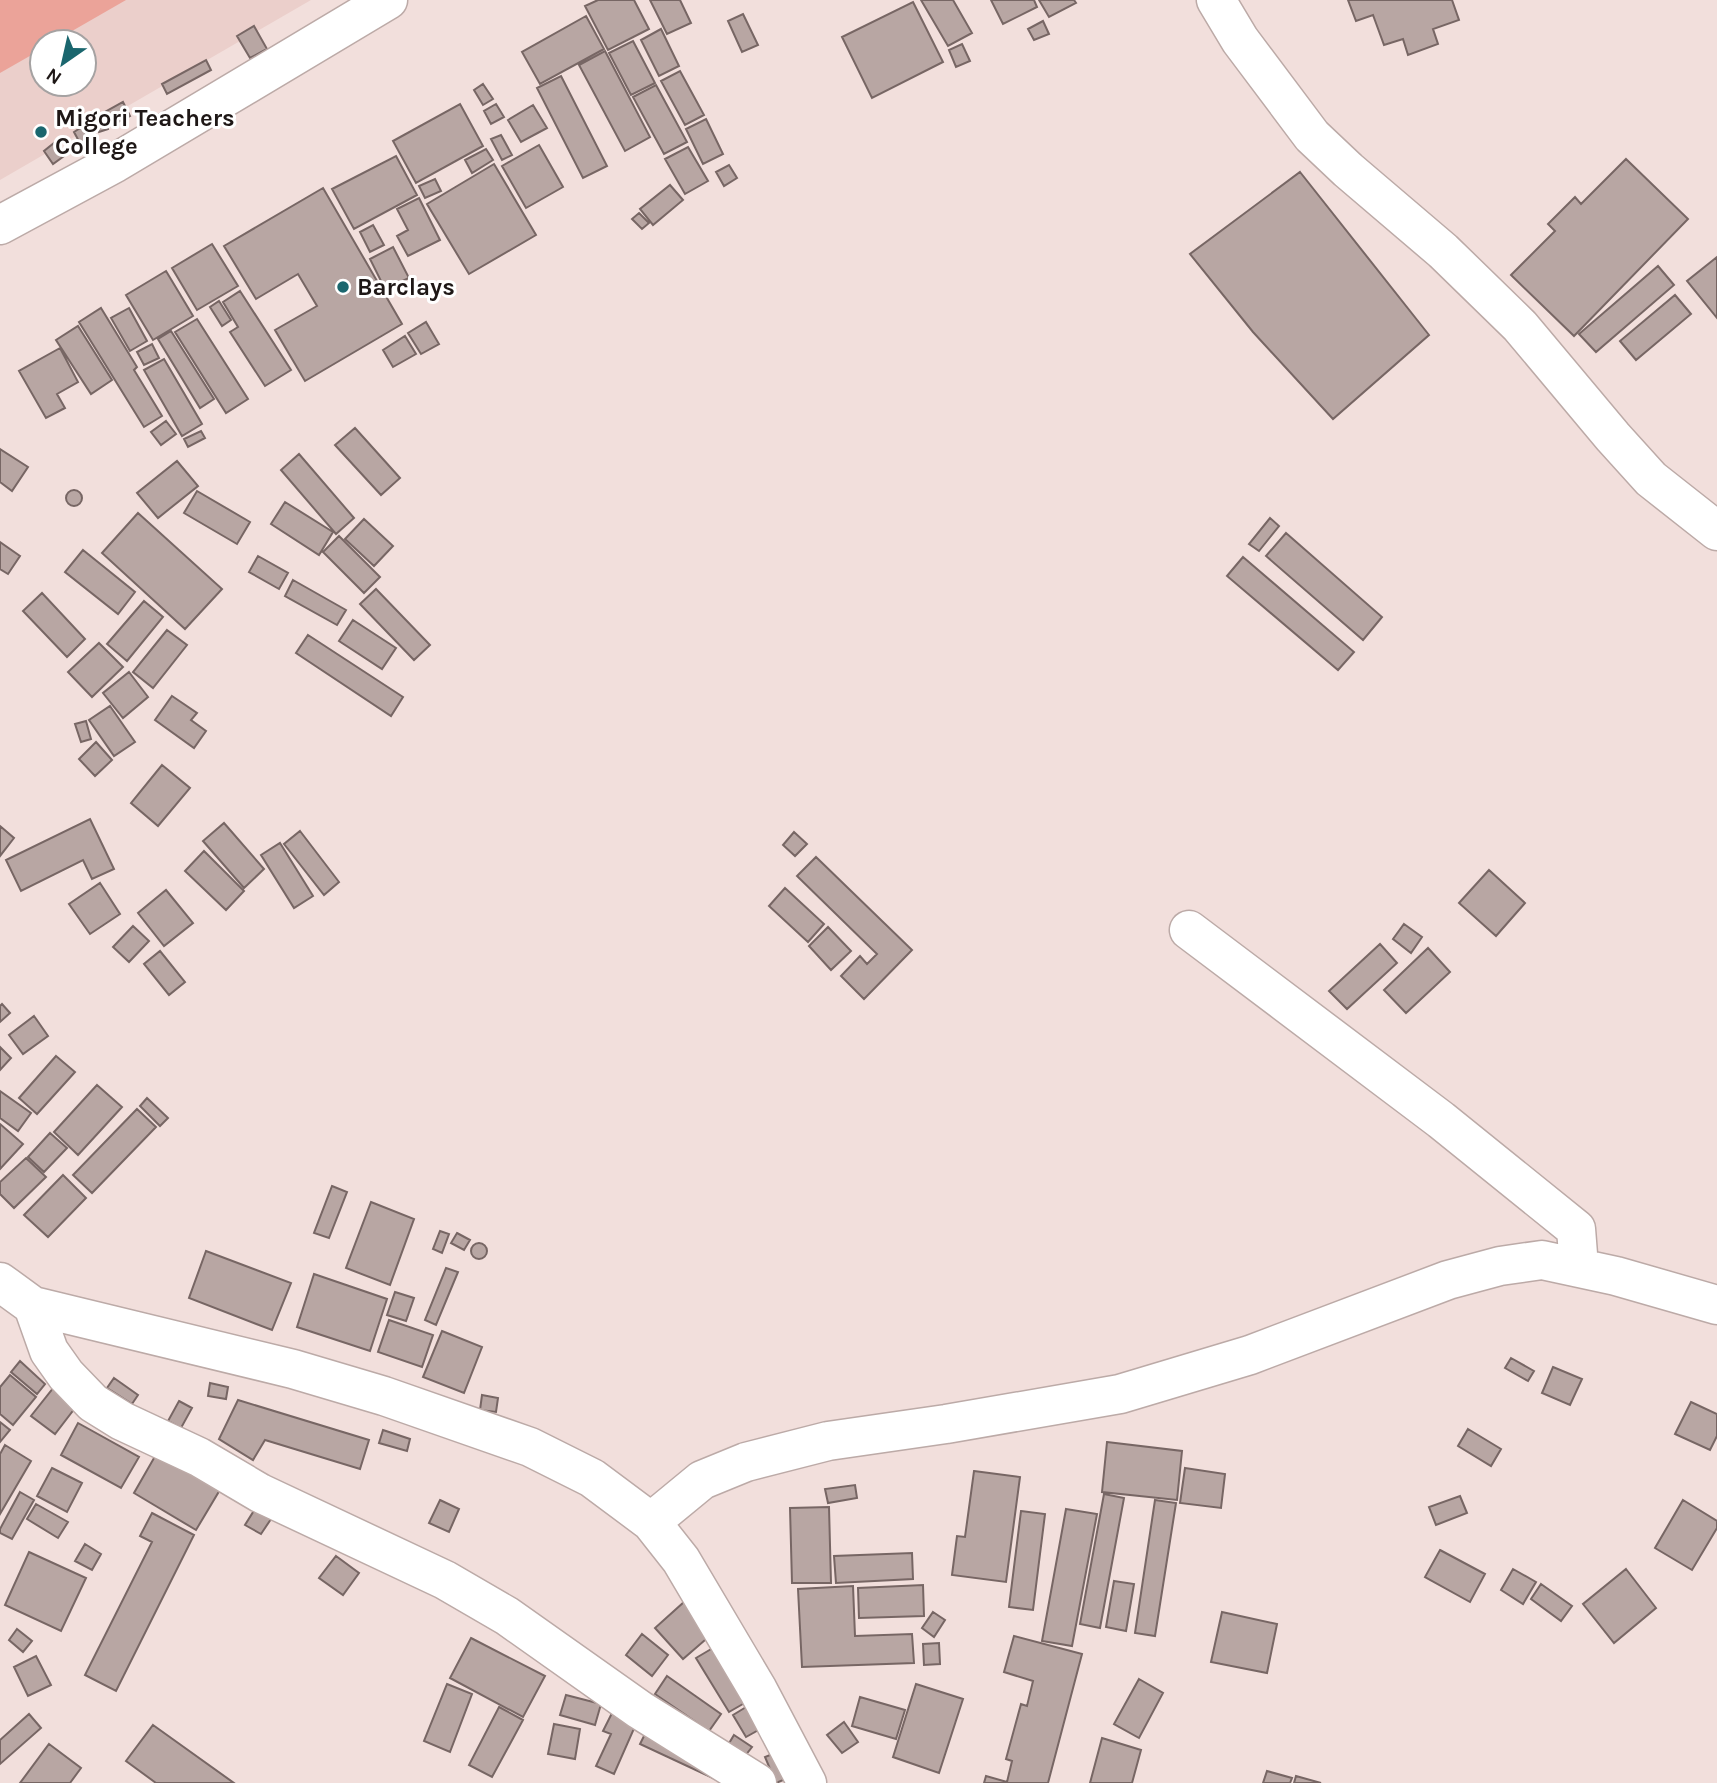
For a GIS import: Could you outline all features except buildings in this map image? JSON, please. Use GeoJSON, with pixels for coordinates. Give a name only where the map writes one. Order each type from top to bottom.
{"type":"FeatureCollection","features":[{"type":"Feature","properties":{"kind":"main road"},"geometry":{"type":"LineString","coordinates":[[0,225],[115,163],[388,0]]}},
{"type":"Feature","properties":{"kind":"main road"},"geometry":{"type":"LineString","coordinates":[[1216,0],[1240,40],[1312,136],[1443,251],[1520,326],[1613,438],[1651,479],[1717,531]]}},
{"type":"Feature","properties":{"kind":"main road"},"geometry":{"type":"LineString","coordinates":[[1189,930],[1441,1120],[1576,1229],[1579,1267]]}},
{"type":"Feature","properties":{"kind":"main road"},"geometry":{"type":"LineString","coordinates":[[651,1522],[702,1480],[746,1462],[828,1441],[1120,1394],[1250,1355],[1424,1288],[1500,1266],[1542,1260],[1579,1267],[1717,1305]]}},
{"type":"Feature","properties":{"kind":"main road"},"geometry":{"type":"LineString","coordinates":[[0,1282],[33,1306],[293,1368],[454,1419],[530,1447],[592,1478],[651,1522],[681,1560],[758,1690],[807,1783]]}},
{"type":"Feature","properties":{"kind":"main road"},"geometry":{"type":"LineString","coordinates":[[33,1306],[49,1351],[66,1375],[93,1403],[122,1421],[199,1457],[260,1493],[445,1580],[507,1616],[640,1710],[757,1783]]}},
{"type":"Feature","properties":{"kind":"shaded area","name":"Migori Teachers College"},"geometry":{"type":"Polygon","coordinates":[[[0,0],[311,0],[0,180],[0,0]]]}},
{"type":"Feature","properties":{"kind":"shaded area"},"geometry":{"type":"Polygon","coordinates":[[[0,0],[126,0],[77,28],[28,28],[28,57],[0,73],[0,0]]]}},
{"type":"Feature","properties":{"kind":"place","name":"Migori Teachers College"},"geometry":{"type":"Point","coordinates":[41,132]}},
{"type":"Feature","properties":{"kind":"place","name":"Barclays"},"geometry":{"type":"Point","coordinates":[343,287]}}]}
